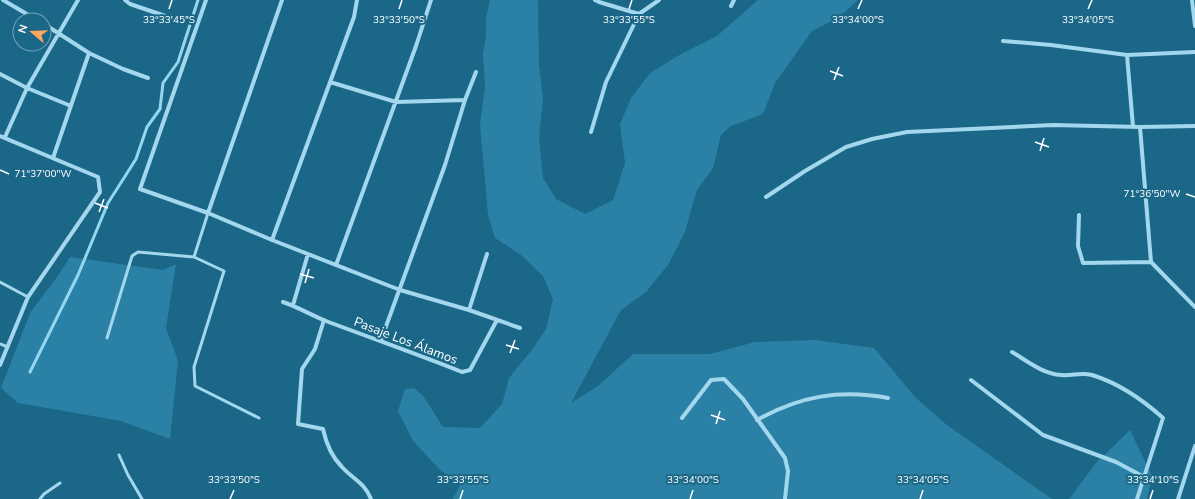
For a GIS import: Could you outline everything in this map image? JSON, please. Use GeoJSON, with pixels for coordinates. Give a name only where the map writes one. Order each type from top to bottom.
{"type":"FeatureCollection","features":[{"type":"Feature","properties":{"kind":"street"},"geometry":{"type":"LineString","coordinates":[[3,0],[23,12]]}},
{"type":"Feature","properties":{"kind":"street"},"geometry":{"type":"LineString","coordinates":[[5,137],[26,88],[78,0]]}},
{"type":"Feature","properties":{"kind":"street"},"geometry":{"type":"LineString","coordinates":[[125,0],[130,4],[180,21]]}},
{"type":"Feature","properties":{"kind":"street"},"geometry":{"type":"LineString","coordinates":[[206,0],[140,189],[208,214],[400,290],[469,310],[520,328]]}},
{"type":"Feature","properties":{"kind":"street"},"geometry":{"type":"LineString","coordinates":[[208,214],[282,0]]}},
{"type":"Feature","properties":{"kind":"street"},"geometry":{"type":"LineString","coordinates":[[272,240],[354,17],[357,0]]}},
{"type":"Feature","properties":{"kind":"street"},"geometry":{"type":"LineString","coordinates":[[336,265],[396,102],[431,0]]}},
{"type":"Feature","properties":{"kind":"street"},"geometry":{"type":"LineString","coordinates":[[595,0],[639,14]]}},
{"type":"Feature","properties":{"kind":"street"},"geometry":{"type":"LineString","coordinates":[[591,132],[606,82],[639,14],[659,0]]}},
{"type":"Feature","properties":{"kind":"street"},"geometry":{"type":"LineString","coordinates":[[731,6],[734,0]]}},
{"type":"Feature","properties":{"kind":"street"},"geometry":{"type":"LineString","coordinates":[[1192,0],[1195,26]]}},
{"type":"Feature","properties":{"kind":"street"},"geometry":{"type":"LineString","coordinates":[[52,29],[89,52],[123,69],[148,78]]}},
{"type":"Feature","properties":{"kind":"street"},"geometry":{"type":"LineString","coordinates":[[1003,41],[1051,45],[1127,55],[1195,52]]}},
{"type":"Feature","properties":{"kind":"street"},"geometry":{"type":"LineString","coordinates":[[54,158],[89,52]]}},
{"type":"Feature","properties":{"kind":"street"},"geometry":{"type":"LineString","coordinates":[[1127,55],[1133,127]]}},
{"type":"Feature","properties":{"kind":"street"},"geometry":{"type":"LineString","coordinates":[[381,340],[445,165],[465,100],[476,72]]}},
{"type":"Feature","properties":{"kind":"street"},"geometry":{"type":"LineString","coordinates":[[0,74],[26,88],[71,106]]}},
{"type":"Feature","properties":{"kind":"street"},"geometry":{"type":"LineString","coordinates":[[330,82],[396,102],[465,100]]}},
{"type":"Feature","properties":{"kind":"street"},"geometry":{"type":"LineString","coordinates":[[766,197],[805,171],[846,147],[872,139],[907,132],[1053,125],[1133,127],[1195,126]]}},
{"type":"Feature","properties":{"kind":"street"},"geometry":{"type":"LineString","coordinates":[[1140,127],[1151,262],[1195,307]]}},
{"type":"Feature","properties":{"kind":"street"},"geometry":{"type":"LineString","coordinates":[[0,136],[98,177],[100,192],[28,297],[0,365]]}},
{"type":"Feature","properties":{"kind":"street"},"geometry":{"type":"LineString","coordinates":[[1079,215],[1078,246],[1083,263],[1151,262]]}},
{"type":"Feature","properties":{"kind":"street"},"geometry":{"type":"LineString","coordinates":[[294,305],[308,254]]}},
{"type":"Feature","properties":{"kind":"street"},"geometry":{"type":"LineString","coordinates":[[469,310],[487,254]]}},
{"type":"Feature","properties":{"kind":"street","name":"Pasaje Los Álamos"},"geometry":{"type":"LineString","coordinates":[[283,302],[294,305],[324,320],[381,340],[462,372],[470,370],[497,320]]}},
{"type":"Feature","properties":{"kind":"street"},"geometry":{"type":"LineString","coordinates":[[324,320],[315,349],[302,369],[298,424],[323,429],[332,454],[343,468],[362,484],[371,499]]}},
{"type":"Feature","properties":{"kind":"street"},"geometry":{"type":"LineString","coordinates":[[1012,352],[1049,373],[1094,376],[1125,390],[1163,418],[1137,499]]}},
{"type":"Feature","properties":{"kind":"street"},"geometry":{"type":"LineString","coordinates":[[682,418],[711,380],[724,379],[743,399],[785,458],[788,471],[785,499]]}},
{"type":"Feature","properties":{"kind":"street"},"geometry":{"type":"LineString","coordinates":[[972,380],[1043,435],[1116,462],[1144,477]]}},
{"type":"Feature","properties":{"kind":"street"},"geometry":{"type":"LineString","coordinates":[[757,420],[786,405],[832,394],[853,394],[888,398]]}},
{"type":"Feature","properties":{"kind":"street"},"geometry":{"type":"LineString","coordinates":[[1178,499],[1195,446]]}},
{"type":"Feature","properties":{"kind":"lane"},"geometry":{"type":"LineString","coordinates":[[194,257],[208,214]]}},
{"type":"Feature","properties":{"kind":"lane"},"geometry":{"type":"LineString","coordinates":[[107,338],[132,256],[138,252],[194,257],[224,271],[194,367],[195,386],[259,418]]}},
{"type":"Feature","properties":{"kind":"lane"},"geometry":{"type":"LineString","coordinates":[[0,282],[28,297]]}},
{"type":"Feature","properties":{"kind":"lane"},"geometry":{"type":"LineString","coordinates":[[0,344],[8,347]]}},
{"type":"Feature","properties":{"kind":"lane"},"geometry":{"type":"LineString","coordinates":[[119,456],[142,499]]}},
{"type":"Feature","properties":{"kind":"lane"},"geometry":{"type":"LineString","coordinates":[[40,499],[44,494],[60,483]]}},
{"type":"Feature","properties":{"kind":"shaded area"},"geometry":{"type":"Polygon","coordinates":[[[490,0],[538,0],[539,65],[543,98],[539,138],[543,178],[556,199],[585,214],[613,200],[625,163],[620,124],[631,98],[650,73],[681,54],[717,36],[758,0],[858,0],[838,18],[812,31],[775,83],[763,114],[731,126],[721,135],[713,168],[697,190],[685,232],[668,265],[646,292],[621,310],[571,403],[598,386],[633,354],[710,354],[755,342],[815,340],[874,348],[916,398],[947,425],[1052,499],[453,499],[460,485],[440,470],[413,441],[398,411],[405,389],[414,388],[424,397],[443,427],[480,428],[502,404],[509,378],[534,347],[546,329],[553,299],[543,276],[521,255],[495,238],[488,215],[480,125],[485,86],[483,54],[486,36],[486,19],[490,0]]]}},
{"type":"Feature","properties":{"kind":"shaded area"},"geometry":{"type":"Polygon","coordinates":[[[70,257],[163,270],[176,264],[166,328],[178,361],[170,439],[121,421],[18,403],[1,388],[30,313],[70,257]]]}},
{"type":"Feature","properties":{"kind":"shaded area"},"geometry":{"type":"Polygon","coordinates":[[[1130,430],[1152,476],[1147,499],[1069,499],[1096,463],[1130,430]]]}},
{"type":"Feature","properties":{"kind":"waterway"},"geometry":{"type":"LineString","coordinates":[[30,372],[78,275],[108,203],[136,159],[147,127],[160,109],[163,83],[178,62],[198,0]]}}]}
